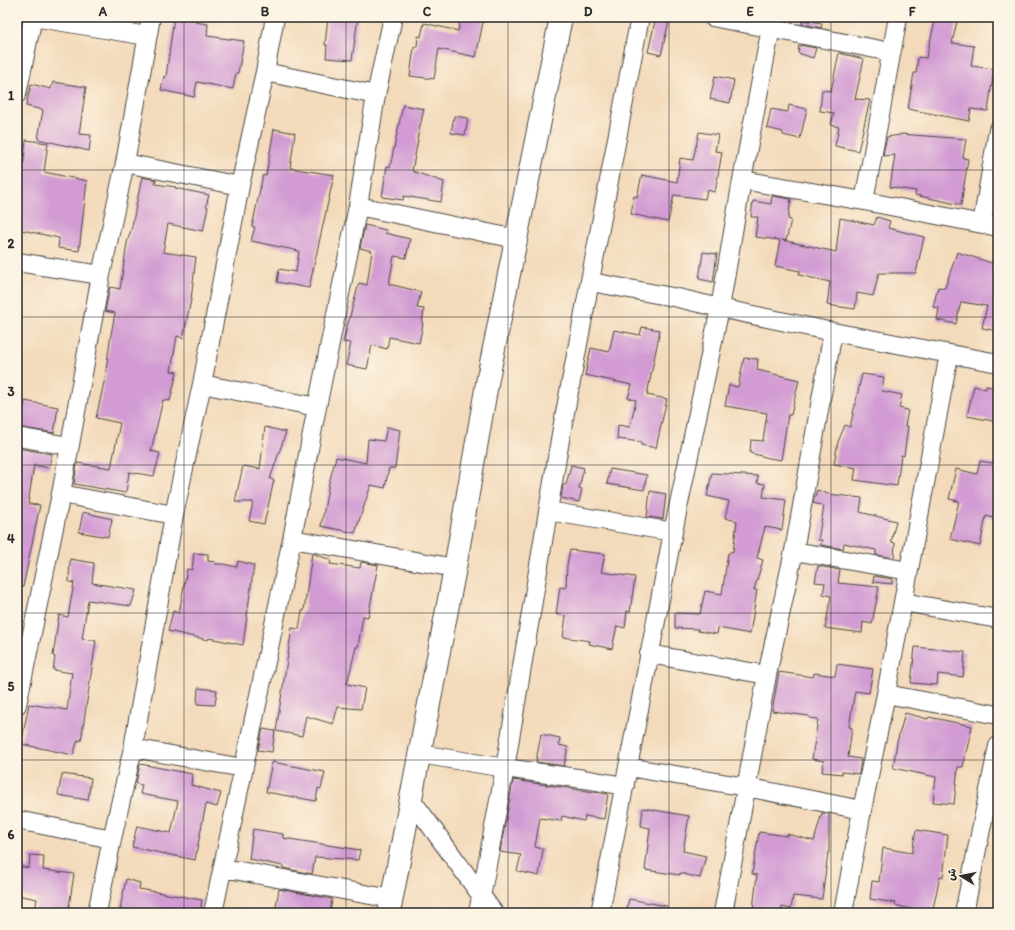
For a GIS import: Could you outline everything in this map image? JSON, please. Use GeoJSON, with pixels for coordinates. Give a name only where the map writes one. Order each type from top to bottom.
{"type":"FeatureCollection","features":[{"type":"Feature","properties":{"kind":"street"},"geometry":{"type":"LineString","coordinates":[[17,94],[33,17],[147,36]]}},
{"type":"Feature","properties":{"kind":"street"},"geometry":{"type":"LineString","coordinates":[[17,705],[61,494],[100,275],[125,163],[151,17]]}},
{"type":"Feature","properties":{"kind":"street"},"geometry":{"type":"LineString","coordinates":[[97,913],[133,748],[174,515],[202,384],[240,186],[265,72],[275,17]]}},
{"type":"Feature","properties":{"kind":"street"},"geometry":{"type":"LineString","coordinates":[[214,913],[243,768],[292,539],[358,206],[376,95],[393,17]]}},
{"type":"Feature","properties":{"kind":"street"},"geometry":{"type":"LineString","coordinates":[[223,868],[391,906],[456,568],[488,378],[561,17]]}},
{"type":"Feature","properties":{"kind":"street"},"geometry":{"type":"LineString","coordinates":[[478,913],[505,768],[548,512],[640,17]]}},
{"type":"Feature","properties":{"kind":"street"},"geometry":{"type":"LineString","coordinates":[[712,17],[772,22],[891,52]]}},
{"type":"Feature","properties":{"kind":"street"},"geometry":{"type":"LineString","coordinates":[[864,201],[898,17]]}},
{"type":"Feature","properties":{"kind":"street"},"geometry":{"type":"LineString","coordinates":[[600,913],[673,532],[720,308],[742,180],[772,22]]}},
{"type":"Feature","properties":{"kind":"street"},"geometry":{"type":"LineString","coordinates":[[265,72],[376,95]]}},
{"type":"Feature","properties":{"kind":"street"},"geometry":{"type":"LineString","coordinates":[[742,180],[990,225],[998,130]]}},
{"type":"Feature","properties":{"kind":"street"},"geometry":{"type":"LineString","coordinates":[[125,163],[240,186]]}},
{"type":"Feature","properties":{"kind":"street"},"geometry":{"type":"LineString","coordinates":[[358,206],[516,239]]}},
{"type":"Feature","properties":{"kind":"street"},"geometry":{"type":"LineString","coordinates":[[17,262],[100,275]]}},
{"type":"Feature","properties":{"kind":"street"},"geometry":{"type":"LineString","coordinates":[[591,282],[678,298],[833,332],[998,363]]}},
{"type":"Feature","properties":{"kind":"street"},"geometry":{"type":"LineString","coordinates":[[723,913],[767,675],[794,551],[833,332]]}},
{"type":"Feature","properties":{"kind":"street"},"geometry":{"type":"LineString","coordinates":[[843,913],[862,810],[886,694],[949,354]]}},
{"type":"Feature","properties":{"kind":"street"},"geometry":{"type":"LineString","coordinates":[[202,384],[317,407]]}},
{"type":"Feature","properties":{"kind":"street"},"geometry":{"type":"LineString","coordinates":[[17,437],[70,446]]}},
{"type":"Feature","properties":{"kind":"street"},"geometry":{"type":"LineString","coordinates":[[61,494],[174,515]]}},
{"type":"Feature","properties":{"kind":"street"},"geometry":{"type":"LineString","coordinates":[[548,512],[673,532]]}},
{"type":"Feature","properties":{"kind":"street"},"geometry":{"type":"LineString","coordinates":[[292,539],[456,568]]}},
{"type":"Feature","properties":{"kind":"street"},"geometry":{"type":"LineString","coordinates":[[794,551],[909,571]]}},
{"type":"Feature","properties":{"kind":"street"},"geometry":{"type":"LineString","coordinates":[[903,602],[998,619]]}},
{"type":"Feature","properties":{"kind":"street"},"geometry":{"type":"LineString","coordinates":[[649,654],[767,675]]}},
{"type":"Feature","properties":{"kind":"street"},"geometry":{"type":"LineString","coordinates":[[886,694],[998,715]]}},
{"type":"Feature","properties":{"kind":"street"},"geometry":{"type":"LineString","coordinates":[[964,913],[998,746]]}},
{"type":"Feature","properties":{"kind":"street"},"geometry":{"type":"LineString","coordinates":[[133,748],[243,768]]}},
{"type":"Feature","properties":{"kind":"street"},"geometry":{"type":"LineString","coordinates":[[420,754],[625,786]]}},
{"type":"Feature","properties":{"kind":"street"},"geometry":{"type":"LineString","coordinates":[[628,767],[746,787],[862,810]]}},
{"type":"Feature","properties":{"kind":"street"},"geometry":{"type":"LineString","coordinates":[[411,799],[494,913]]}},
{"type":"Feature","properties":{"kind":"street"},"geometry":{"type":"LineString","coordinates":[[17,820],[112,839]]}},
{"type":"Feature","properties":{"kind":"building"},"geometry":{"type":"Polygon","coordinates":[[[174,17],[196,17],[195,22],[208,24],[207,36],[244,41],[238,73],[236,73],[233,89],[197,82],[194,97],[161,90],[164,76],[166,77],[174,17]]]}},
{"type":"Feature","properties":{"kind":"building"},"geometry":{"type":"Polygon","coordinates":[[[328,17],[358,18],[352,60],[326,58],[327,45],[325,45],[328,17]]]}},
{"type":"Feature","properties":{"kind":"building"},"geometry":{"type":"Polygon","coordinates":[[[461,17],[484,17],[476,57],[439,49],[434,79],[410,76],[414,47],[417,47],[418,36],[421,37],[424,23],[458,31],[461,17]]]}},
{"type":"Feature","properties":{"kind":"building"},"geometry":{"type":"Polygon","coordinates":[[[656,17],[670,17],[661,55],[648,52],[656,17]]]}},
{"type":"Feature","properties":{"kind":"building"},"geometry":{"type":"Polygon","coordinates":[[[936,17],[958,17],[952,43],[974,46],[971,66],[994,69],[988,111],[971,109],[969,121],[908,109],[918,57],[926,58],[936,17]]]}},
{"type":"Feature","properties":{"kind":"building"},"geometry":{"type":"Polygon","coordinates":[[[802,20],[822,23],[821,28],[802,24],[802,20]]]}},
{"type":"Feature","properties":{"kind":"building"},"geometry":{"type":"Polygon","coordinates":[[[799,45],[816,48],[813,58],[798,53],[799,45]]]}},
{"type":"Feature","properties":{"kind":"building"},"geometry":{"type":"Polygon","coordinates":[[[839,53],[864,59],[855,99],[870,100],[858,151],[835,146],[839,127],[831,125],[834,113],[820,111],[822,90],[831,91],[839,53]]]}},
{"type":"Feature","properties":{"kind":"building"},"geometry":{"type":"Polygon","coordinates":[[[715,76],[734,80],[730,103],[710,99],[715,76]]]}},
{"type":"Feature","properties":{"kind":"building"},"geometry":{"type":"Polygon","coordinates":[[[53,82],[86,87],[79,134],[91,135],[89,151],[38,139],[43,110],[26,106],[31,84],[51,89],[53,82]]]}},
{"type":"Feature","properties":{"kind":"building"},"geometry":{"type":"Polygon","coordinates":[[[403,105],[424,109],[412,171],[444,182],[441,202],[404,196],[403,200],[382,197],[387,166],[390,167],[403,105]]]}},
{"type":"Feature","properties":{"kind":"building"},"geometry":{"type":"Polygon","coordinates":[[[789,105],[807,109],[800,139],[783,135],[783,132],[767,128],[771,109],[788,112],[789,105]]]}},
{"type":"Feature","properties":{"kind":"building"},"geometry":{"type":"Polygon","coordinates":[[[454,116],[468,118],[465,135],[451,133],[454,116]]]}},
{"type":"Feature","properties":{"kind":"building"},"geometry":{"type":"Polygon","coordinates":[[[274,129],[295,133],[290,168],[334,175],[309,288],[277,282],[279,269],[296,272],[299,251],[251,241],[255,227],[252,227],[263,175],[266,176],[274,129]]]}},
{"type":"Feature","properties":{"kind":"building"},"geometry":{"type":"Polygon","coordinates":[[[699,132],[718,135],[715,151],[722,152],[715,192],[707,190],[705,199],[674,195],[668,222],[631,214],[634,196],[637,197],[642,175],[677,182],[680,158],[693,160],[699,132]]]}},
{"type":"Feature","properties":{"kind":"building"},"geometry":{"type":"Polygon","coordinates":[[[900,134],[966,139],[963,158],[968,159],[961,205],[915,195],[916,191],[890,187],[895,155],[883,156],[884,149],[887,137],[900,134]]]}},
{"type":"Feature","properties":{"kind":"building"},"geometry":{"type":"Polygon","coordinates":[[[26,140],[48,143],[44,172],[87,181],[79,251],[58,248],[59,238],[17,229],[17,185],[18,186],[21,170],[23,170],[26,140]]]}},
{"type":"Feature","properties":{"kind":"building"},"geometry":{"type":"Polygon","coordinates":[[[142,177],[156,180],[155,184],[176,187],[175,188],[209,195],[203,231],[168,224],[163,252],[196,257],[191,300],[183,338],[177,336],[171,371],[177,372],[170,401],[163,400],[151,451],[160,453],[154,476],[129,472],[126,493],[74,484],[77,463],[111,468],[120,423],[96,418],[105,378],[115,313],[105,311],[110,287],[120,289],[127,243],[142,177]]]}},
{"type":"Feature","properties":{"kind":"building"},"geometry":{"type":"Polygon","coordinates":[[[772,196],[791,199],[788,219],[791,220],[786,241],[836,252],[840,218],[874,225],[877,217],[890,221],[888,228],[924,237],[916,273],[879,273],[873,296],[857,293],[855,309],[827,305],[830,282],[799,275],[800,271],[775,266],[780,240],[755,237],[758,217],[751,217],[753,201],[771,204],[772,196]]]}},
{"type":"Feature","properties":{"kind":"building"},"geometry":{"type":"Polygon","coordinates":[[[365,225],[386,230],[385,233],[410,239],[406,258],[394,256],[389,284],[421,292],[417,308],[424,309],[419,343],[389,337],[387,349],[372,345],[367,369],[346,365],[351,343],[343,342],[359,283],[367,285],[372,251],[360,248],[365,225]]]}},
{"type":"Feature","properties":{"kind":"building"},"geometry":{"type":"Polygon","coordinates":[[[703,252],[717,254],[713,282],[699,279],[703,252]]]}},
{"type":"Feature","properties":{"kind":"building"},"geometry":{"type":"Polygon","coordinates":[[[957,252],[998,265],[998,331],[982,328],[987,306],[961,302],[956,324],[937,320],[939,308],[933,307],[938,287],[945,288],[957,252]]]}},
{"type":"Feature","properties":{"kind":"building"},"geometry":{"type":"Polygon","coordinates":[[[642,327],[660,330],[647,395],[667,399],[656,448],[641,445],[641,442],[617,439],[618,425],[630,427],[636,400],[628,398],[632,385],[585,375],[591,348],[609,352],[614,330],[640,335],[642,327]]]}},
{"type":"Feature","properties":{"kind":"building"},"geometry":{"type":"Polygon","coordinates":[[[744,358],[758,359],[757,370],[799,380],[791,415],[788,415],[781,460],[750,453],[751,440],[763,441],[767,413],[725,406],[729,385],[738,387],[744,358]]]}},
{"type":"Feature","properties":{"kind":"building"},"geometry":{"type":"Polygon","coordinates":[[[862,374],[884,377],[882,391],[902,395],[899,408],[908,410],[905,426],[908,426],[904,456],[901,455],[897,486],[854,480],[856,468],[834,464],[838,442],[845,425],[850,427],[862,374]]]}},
{"type":"Feature","properties":{"kind":"building"},"geometry":{"type":"Polygon","coordinates":[[[974,386],[986,389],[986,386],[998,388],[998,422],[967,416],[974,386]]]}},
{"type":"Feature","properties":{"kind":"building"},"geometry":{"type":"Polygon","coordinates":[[[25,401],[58,407],[54,433],[17,427],[17,415],[22,416],[25,401]]]}},
{"type":"Feature","properties":{"kind":"building"},"geometry":{"type":"Polygon","coordinates":[[[265,427],[286,432],[270,479],[274,480],[264,524],[249,521],[253,502],[235,502],[243,466],[260,469],[265,427]]]}},
{"type":"Feature","properties":{"kind":"building"},"geometry":{"type":"Polygon","coordinates":[[[387,427],[400,430],[395,468],[389,468],[385,488],[371,485],[355,533],[321,526],[329,483],[336,457],[366,463],[368,439],[384,441],[387,427]]]}},
{"type":"Feature","properties":{"kind":"building"},"geometry":{"type":"Polygon","coordinates":[[[17,448],[52,454],[49,468],[34,465],[28,504],[40,505],[23,587],[17,586],[17,448]]]}},
{"type":"Feature","properties":{"kind":"building"},"geometry":{"type":"Polygon","coordinates":[[[980,461],[998,464],[998,519],[986,516],[980,546],[950,539],[959,501],[949,499],[956,469],[977,474],[980,461]]]}},
{"type":"Feature","properties":{"kind":"building"},"geometry":{"type":"Polygon","coordinates":[[[571,465],[584,468],[579,488],[582,489],[579,502],[561,498],[563,485],[566,485],[571,465]]]}},
{"type":"Feature","properties":{"kind":"building"},"geometry":{"type":"Polygon","coordinates":[[[610,469],[647,475],[644,490],[607,484],[610,469]]]}},
{"type":"Feature","properties":{"kind":"building"},"geometry":{"type":"Polygon","coordinates":[[[712,473],[758,476],[757,483],[765,484],[763,497],[786,500],[782,530],[765,527],[757,558],[763,560],[754,590],[757,590],[750,634],[718,628],[717,634],[698,631],[698,629],[675,628],[675,613],[700,614],[705,591],[722,594],[728,553],[731,551],[733,552],[737,521],[725,518],[729,501],[707,496],[712,473]]]}},
{"type":"Feature","properties":{"kind":"building"},"geometry":{"type":"Polygon","coordinates":[[[817,490],[828,494],[862,498],[860,512],[896,521],[891,542],[895,543],[894,558],[876,555],[876,550],[844,543],[843,549],[821,545],[822,540],[818,540],[824,506],[813,503],[817,490]]]}},
{"type":"Feature","properties":{"kind":"building"},"geometry":{"type":"Polygon","coordinates":[[[650,491],[666,494],[663,519],[647,517],[650,491]]]}},
{"type":"Feature","properties":{"kind":"building"},"geometry":{"type":"Polygon","coordinates":[[[83,512],[112,519],[108,537],[79,532],[83,512]]]}},
{"type":"Feature","properties":{"kind":"building"},"geometry":{"type":"Polygon","coordinates":[[[570,550],[605,554],[601,572],[635,577],[630,612],[627,611],[625,628],[617,626],[612,649],[589,644],[590,641],[563,637],[566,616],[556,614],[560,587],[566,588],[567,565],[570,550]]]}},
{"type":"Feature","properties":{"kind":"building"},"geometry":{"type":"Polygon","coordinates":[[[194,553],[208,554],[208,561],[215,562],[215,564],[237,567],[238,561],[254,565],[243,645],[209,638],[208,640],[168,631],[173,611],[179,613],[187,569],[192,570],[194,553]]]}},
{"type":"Feature","properties":{"kind":"building"},"geometry":{"type":"Polygon","coordinates":[[[312,553],[331,560],[330,564],[360,568],[361,562],[378,565],[368,617],[363,616],[358,647],[356,647],[347,684],[365,688],[361,709],[338,707],[333,724],[306,716],[302,736],[276,731],[292,628],[299,629],[302,611],[304,611],[312,553]]]}},
{"type":"Feature","properties":{"kind":"building"},"geometry":{"type":"Polygon","coordinates":[[[70,559],[94,563],[92,583],[136,590],[131,606],[88,600],[82,639],[96,641],[81,741],[78,740],[73,755],[21,744],[29,704],[67,710],[72,673],[53,670],[55,657],[53,656],[59,615],[68,617],[74,583],[69,582],[70,559]]]}},
{"type":"Feature","properties":{"kind":"building"},"geometry":{"type":"Polygon","coordinates":[[[818,566],[840,570],[838,583],[879,587],[872,624],[863,622],[862,633],[825,628],[831,596],[823,594],[825,583],[815,582],[818,566]]]}},
{"type":"Feature","properties":{"kind":"building"},"geometry":{"type":"Polygon","coordinates":[[[874,576],[892,579],[892,584],[873,582],[874,576]]]}},
{"type":"Feature","properties":{"kind":"building"},"geometry":{"type":"Polygon","coordinates":[[[915,647],[965,652],[963,677],[938,674],[937,685],[911,683],[915,647]]]}},
{"type":"Feature","properties":{"kind":"building"},"geometry":{"type":"Polygon","coordinates":[[[837,664],[873,669],[869,693],[855,691],[849,727],[852,728],[848,757],[861,759],[859,774],[822,772],[824,761],[812,759],[818,719],[809,718],[809,716],[772,711],[779,672],[813,677],[814,673],[835,676],[837,664]]]}},
{"type":"Feature","properties":{"kind":"building"},"geometry":{"type":"Polygon","coordinates":[[[198,688],[217,690],[215,705],[197,704],[198,688]]]}},
{"type":"Feature","properties":{"kind":"building"},"geometry":{"type":"Polygon","coordinates":[[[905,713],[928,719],[929,717],[972,726],[963,767],[958,767],[954,804],[933,802],[936,777],[893,768],[897,742],[905,713]]]}},
{"type":"Feature","properties":{"kind":"building"},"geometry":{"type":"Polygon","coordinates":[[[263,729],[275,731],[272,752],[258,750],[263,729]]]}},
{"type":"Feature","properties":{"kind":"building"},"geometry":{"type":"Polygon","coordinates":[[[541,734],[560,738],[559,745],[568,747],[564,766],[536,762],[541,734]]]}},
{"type":"Feature","properties":{"kind":"building"},"geometry":{"type":"Polygon","coordinates":[[[272,762],[325,772],[321,789],[318,788],[316,801],[266,792],[272,762]]]}},
{"type":"Feature","properties":{"kind":"building"},"geometry":{"type":"Polygon","coordinates":[[[140,764],[192,774],[191,785],[221,793],[217,807],[206,804],[195,860],[132,847],[137,826],[171,833],[178,801],[140,794],[142,785],[136,784],[140,764]]]}},
{"type":"Feature","properties":{"kind":"building"},"geometry":{"type":"Polygon","coordinates":[[[62,774],[91,778],[88,800],[58,795],[62,774]]]}},
{"type":"Feature","properties":{"kind":"building"},"geometry":{"type":"Polygon","coordinates":[[[513,780],[608,794],[604,819],[585,816],[584,821],[562,816],[561,821],[540,818],[535,847],[543,849],[539,876],[517,871],[521,855],[500,852],[513,780]]]}},
{"type":"Feature","properties":{"kind":"building"},"geometry":{"type":"Polygon","coordinates":[[[643,808],[689,816],[683,851],[706,856],[700,878],[680,873],[680,875],[645,870],[650,828],[641,826],[643,808]]]}},
{"type":"Feature","properties":{"kind":"building"},"geometry":{"type":"Polygon","coordinates":[[[822,813],[829,814],[829,853],[822,899],[793,896],[791,909],[782,907],[781,912],[753,909],[757,875],[752,874],[759,832],[787,836],[787,834],[814,841],[822,813]]]}},
{"type":"Feature","properties":{"kind":"building"},"geometry":{"type":"Polygon","coordinates":[[[253,829],[283,834],[283,838],[360,850],[358,860],[315,857],[312,874],[249,859],[253,829]]]}},
{"type":"Feature","properties":{"kind":"building"},"geometry":{"type":"Polygon","coordinates":[[[916,830],[948,835],[943,877],[940,876],[932,913],[913,913],[914,910],[895,905],[896,903],[870,899],[872,881],[879,882],[883,848],[912,853],[916,830]]]}},
{"type":"Feature","properties":{"kind":"building"},"geometry":{"type":"Polygon","coordinates":[[[30,855],[44,856],[43,870],[74,874],[68,913],[49,913],[35,910],[37,899],[17,895],[17,866],[29,868],[30,855]]]}},
{"type":"Feature","properties":{"kind":"building"},"geometry":{"type":"Polygon","coordinates":[[[126,879],[140,883],[139,889],[202,900],[200,913],[155,913],[120,909],[126,879]]]}},
{"type":"Feature","properties":{"kind":"building"},"geometry":{"type":"Polygon","coordinates":[[[279,889],[332,899],[330,913],[275,913],[279,889]]]}},
{"type":"Feature","properties":{"kind":"building"},"geometry":{"type":"Polygon","coordinates":[[[629,899],[667,906],[666,913],[626,913],[629,899]]]}}]}
